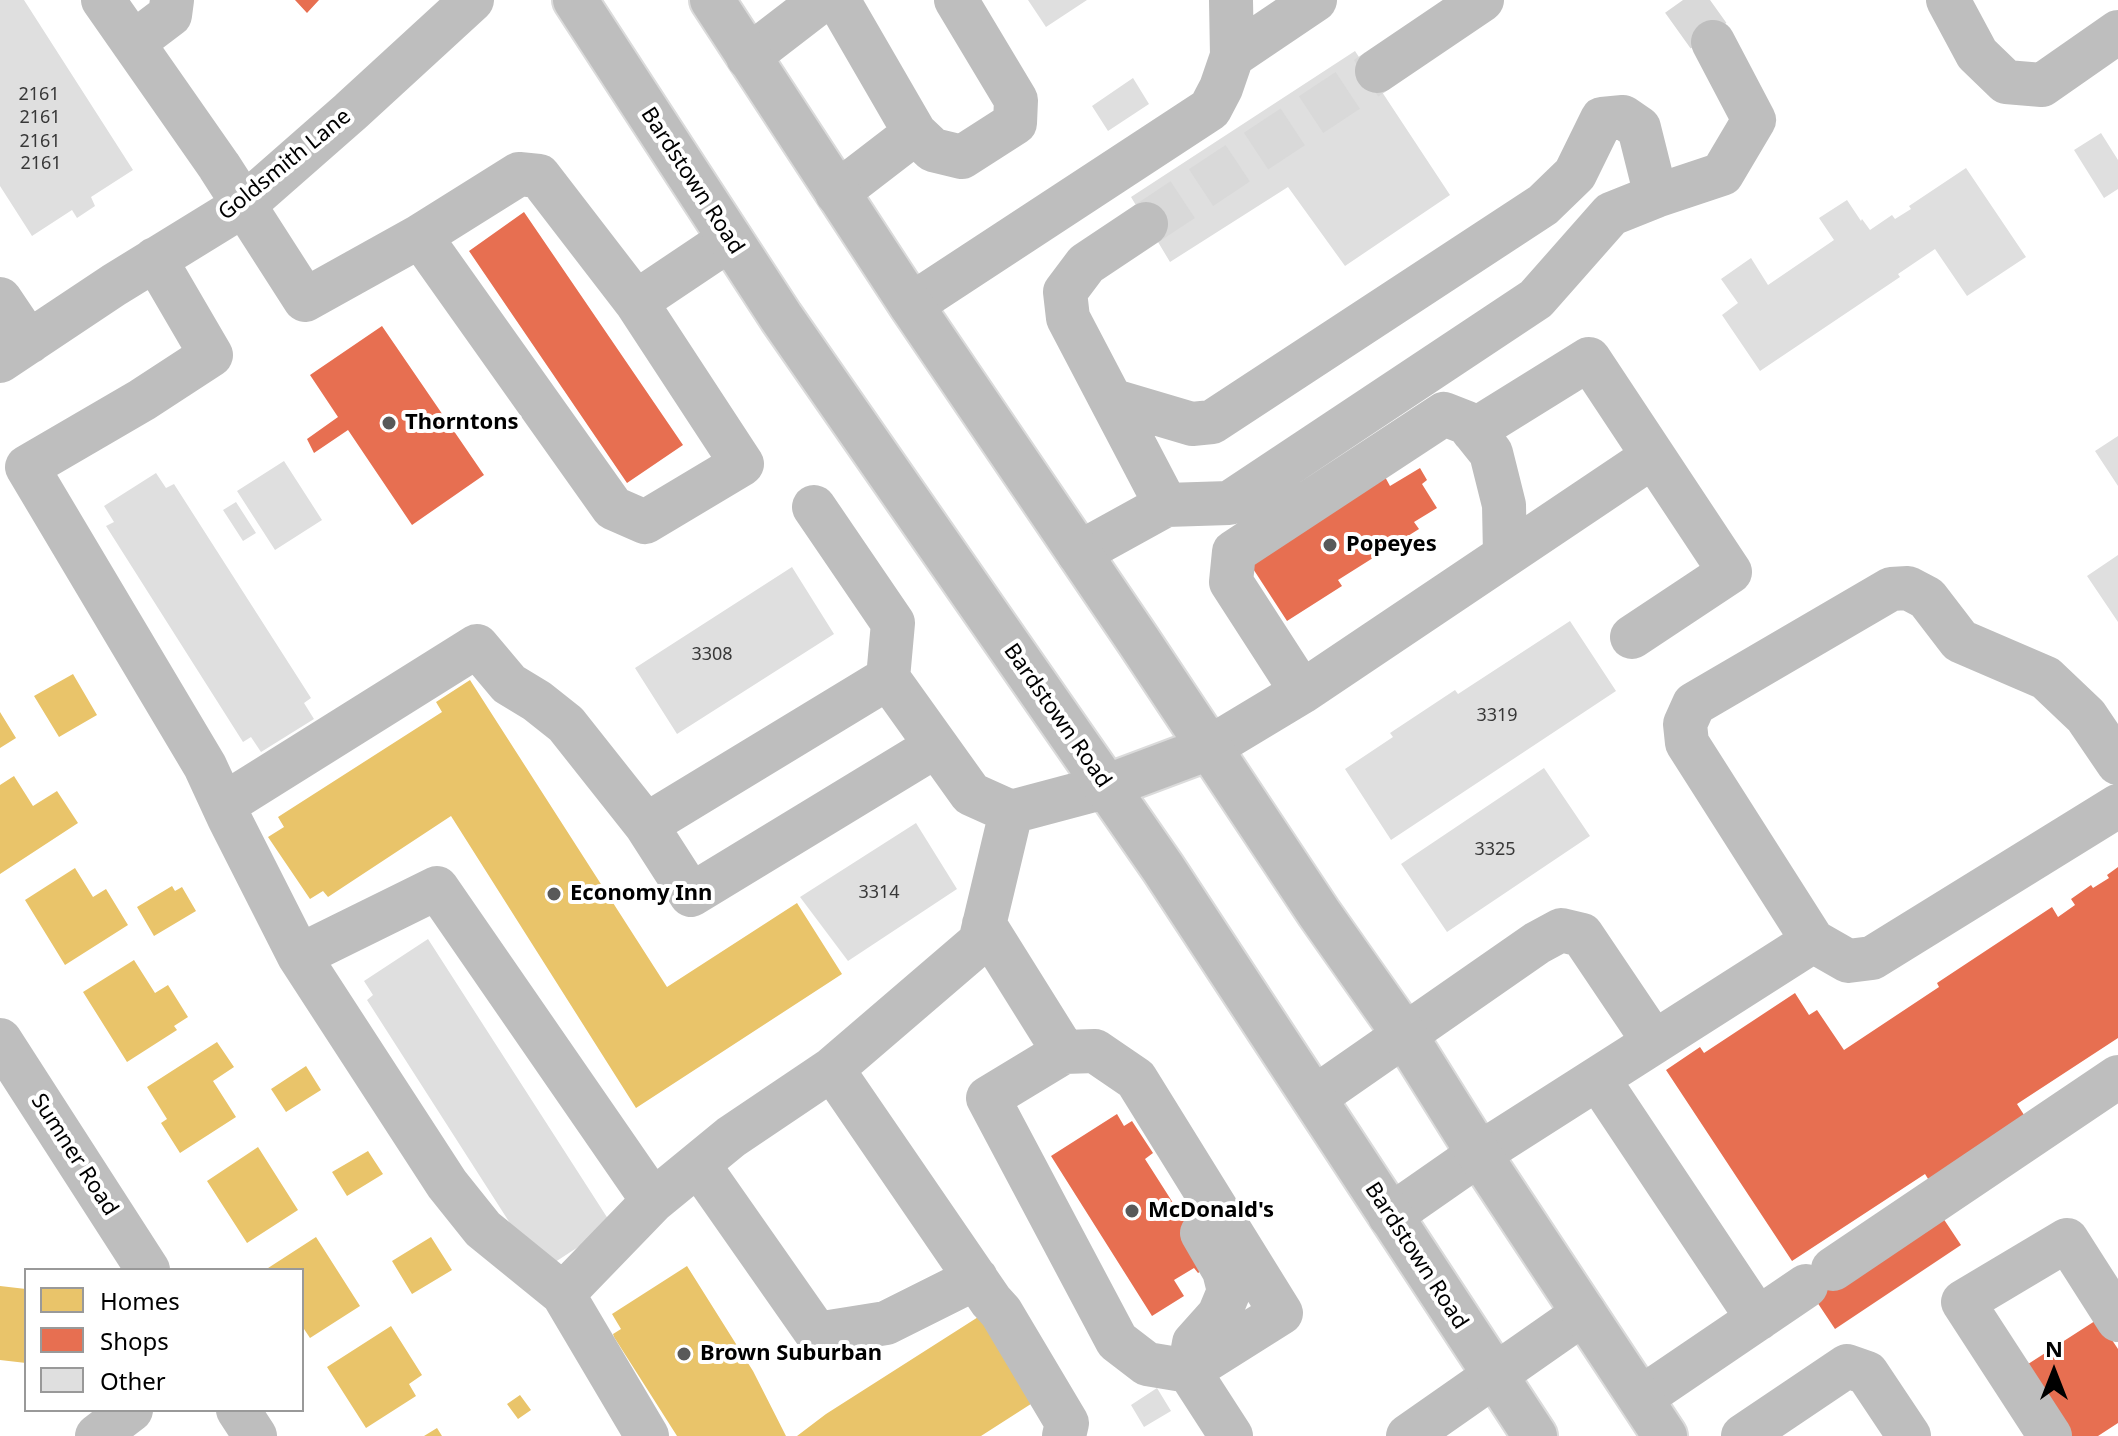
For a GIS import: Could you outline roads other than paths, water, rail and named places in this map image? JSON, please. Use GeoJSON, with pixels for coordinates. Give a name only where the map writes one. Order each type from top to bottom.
{"type":"FeatureCollection","features":[{"type":"Feature","properties":{"kind":"main road"},"geometry":{"type":"LineString","coordinates":[[103,0],[219,166],[305,300],[420,236],[519,174],[539,176],[636,302],[742,464],[645,522],[613,508],[420,236]]}},
{"type":"Feature","properties":{"kind":"main road"},"geometry":{"type":"LineString","coordinates":[[133,43],[170,15],[172,0]]}},
{"type":"Feature","properties":{"kind":"main road","name":"Goldsmith Lane"},"geometry":{"type":"LineString","coordinates":[[14,351],[244,205],[472,0]]}},
{"type":"Feature","properties":{"kind":"main road","name":"Bardstown Road"},"geometry":{"type":"LineString","coordinates":[[575,0],[781,317],[1163,868],[1535,1436]]}},
{"type":"Feature","properties":{"kind":"main road"},"geometry":{"type":"LineString","coordinates":[[712,0],[911,305],[1319,913],[1404,1034],[1479,1154],[1665,1436]]}},
{"type":"Feature","properties":{"kind":"main road"},"geometry":{"type":"LineString","coordinates":[[748,57],[822,0]]}},
{"type":"Feature","properties":{"kind":"main road"},"geometry":{"type":"LineString","coordinates":[[838,0],[915,133],[933,150],[962,157],[1015,123],[1016,100],[956,0]]}},
{"type":"Feature","properties":{"kind":"main road"},"geometry":{"type":"LineString","coordinates":[[911,305],[1210,109],[1232,56],[1231,0]]}},
{"type":"Feature","properties":{"kind":"main road"},"geometry":{"type":"LineString","coordinates":[[1232,56],[1315,0]]}},
{"type":"Feature","properties":{"kind":"main road"},"geometry":{"type":"LineString","coordinates":[[1377,71],[1482,0]]}},
{"type":"Feature","properties":{"kind":"main road"},"geometry":{"type":"LineString","coordinates":[[1948,0],[1977,54],[2006,82],[2042,85],[2118,32]]}},
{"type":"Feature","properties":{"kind":"main road"},"geometry":{"type":"LineString","coordinates":[[1079,553],[1166,505],[1229,503],[1536,299],[1611,214],[1722,174],[1754,120],[1713,42]]}},
{"type":"Feature","properties":{"kind":"main road"},"geometry":{"type":"LineString","coordinates":[[1111,400],[1192,424],[1212,422],[1543,205],[1575,174],[1602,119],[1623,117],[1639,128],[1656,196]]}},
{"type":"Feature","properties":{"kind":"main road"},"geometry":{"type":"LineString","coordinates":[[837,193],[915,133]]}},
{"type":"Feature","properties":{"kind":"main road"},"geometry":{"type":"LineString","coordinates":[[1146,224],[1086,264],[1065,292],[1068,318],[1166,505]]}},
{"type":"Feature","properties":{"kind":"main road"},"geometry":{"type":"LineString","coordinates":[[636,302],[730,239]]}},
{"type":"Feature","properties":{"kind":"main road"},"geometry":{"type":"LineString","coordinates":[[155,259],[211,355],[142,400],[27,467],[205,766],[299,956],[447,1184],[483,1229],[563,1294],[647,1436]]}},
{"type":"Feature","properties":{"kind":"main road"},"geometry":{"type":"LineString","coordinates":[[0,299],[14,351]]}},
{"type":"Feature","properties":{"kind":"main road"},"geometry":{"type":"LineString","coordinates":[[1473,431],[1589,359],[1730,572],[1632,637]]}},
{"type":"Feature","properties":{"kind":"main road"},"geometry":{"type":"LineString","coordinates":[[1302,692],[1231,582],[1234,552],[1444,414],[1467,423],[1491,453],[1504,505],[1505,555]]}},
{"type":"Feature","properties":{"kind":"main road"},"geometry":{"type":"LineString","coordinates":[[814,507],[893,623],[888,678],[971,794],[1011,812],[1105,787],[1209,748],[1302,692],[1652,457]]}},
{"type":"Feature","properties":{"kind":"main road"},"geometry":{"type":"LineString","coordinates":[[2118,763],[2086,716],[2046,678],[1960,641],[1927,598],[1908,588],[1891,589],[1694,704],[1685,724],[1687,743],[1813,941],[1848,961],[1872,958],[2118,806]]}},
{"type":"Feature","properties":{"kind":"main road"},"geometry":{"type":"LineString","coordinates":[[223,805],[477,646],[509,684],[566,724],[646,825],[691,895],[936,746]]}},
{"type":"Feature","properties":{"kind":"main road"},"geometry":{"type":"LineString","coordinates":[[646,825],[888,678]]}},
{"type":"Feature","properties":{"kind":"main road"},"geometry":{"type":"LineString","coordinates":[[563,1294],[653,1201],[731,1137],[832,1069],[980,942],[1011,812]]}},
{"type":"Feature","properties":{"kind":"main road"},"geometry":{"type":"LineString","coordinates":[[299,956],[437,888],[653,1201]]}},
{"type":"Feature","properties":{"kind":"main road"},"geometry":{"type":"LineString","coordinates":[[984,924],[1064,1052]]}},
{"type":"Feature","properties":{"kind":"main road"},"geometry":{"type":"LineString","coordinates":[[1314,1098],[1537,943],[1561,930],[1582,935],[1654,1042]]}},
{"type":"Feature","properties":{"kind":"main road"},"geometry":{"type":"LineString","coordinates":[[1390,1216],[1479,1154],[1813,941]]}},
{"type":"Feature","properties":{"kind":"main road","name":"Sumner Road"},"geometry":{"type":"LineString","coordinates":[[0,1040],[147,1268]]}},
{"type":"Feature","properties":{"kind":"main road"},"geometry":{"type":"LineString","coordinates":[[1095,1051],[1124,1071],[1136,1079],[1281,1313],[1189,1371],[1147,1364],[1117,1341],[988,1098],[1064,1052],[1095,1051]]}},
{"type":"Feature","properties":{"kind":"main road"},"geometry":{"type":"LineString","coordinates":[[832,1069],[1001,1312],[1067,1423],[1064,1436]]}},
{"type":"Feature","properties":{"kind":"main road"},"geometry":{"type":"LineString","coordinates":[[1124,1071],[1130,1110],[1224,1271],[1229,1291],[1219,1315],[1194,1343],[1189,1371],[1231,1436]]}},
{"type":"Feature","properties":{"kind":"main road"},"geometry":{"type":"LineString","coordinates":[[1641,1398],[2118,1077]]}},
{"type":"Feature","properties":{"kind":"main road"},"geometry":{"type":"LineString","coordinates":[[1598,1079],[1758,1319]]}},
{"type":"Feature","properties":{"kind":"main road"},"geometry":{"type":"LineString","coordinates":[[698,1164],[817,1334],[886,1323],[976,1278]]}},
{"type":"Feature","properties":{"kind":"main road"},"geometry":{"type":"LineString","coordinates":[[2050,1436],[1963,1302],[2067,1240],[2118,1320]]}},
{"type":"Feature","properties":{"kind":"main road"},"geometry":{"type":"LineString","coordinates":[[1408,1436],[1584,1313]]}},
{"type":"Feature","properties":{"kind":"main road"},"geometry":{"type":"LineString","coordinates":[[1743,1436],[1847,1366],[1867,1373],[1909,1436]]}},
{"type":"Feature","properties":{"kind":"main road"},"geometry":{"type":"LineString","coordinates":[[97,1436],[128,1412]]}},
{"type":"Feature","properties":{"kind":"main road"},"geometry":{"type":"LineString","coordinates":[[239,1412],[255,1436]]}},
{"type":"Feature","properties":{"kind":"tunnel"},"geometry":{"type":"LineString","coordinates":[[1683,0],[1713,42]]}},
{"type":"Feature","properties":{"kind":"tunnel"},"geometry":{"type":"LineString","coordinates":[[1146,224],[1377,71]]}},
{"type":"Feature","properties":{"kind":"place","name":"Thorntons"},"geometry":{"type":"Point","coordinates":[389,423]}},
{"type":"Feature","properties":{"kind":"place","name":"Popeyes"},"geometry":{"type":"Point","coordinates":[1330,545]}},
{"type":"Feature","properties":{"kind":"place","name":"Economy Inn"},"geometry":{"type":"Point","coordinates":[554,894]}},
{"type":"Feature","properties":{"kind":"place","name":"McDonald's"},"geometry":{"type":"Point","coordinates":[1132,1211]}},
{"type":"Feature","properties":{"kind":"place","name":"Brown Suburban"},"geometry":{"type":"Point","coordinates":[684,1354]}}]}
